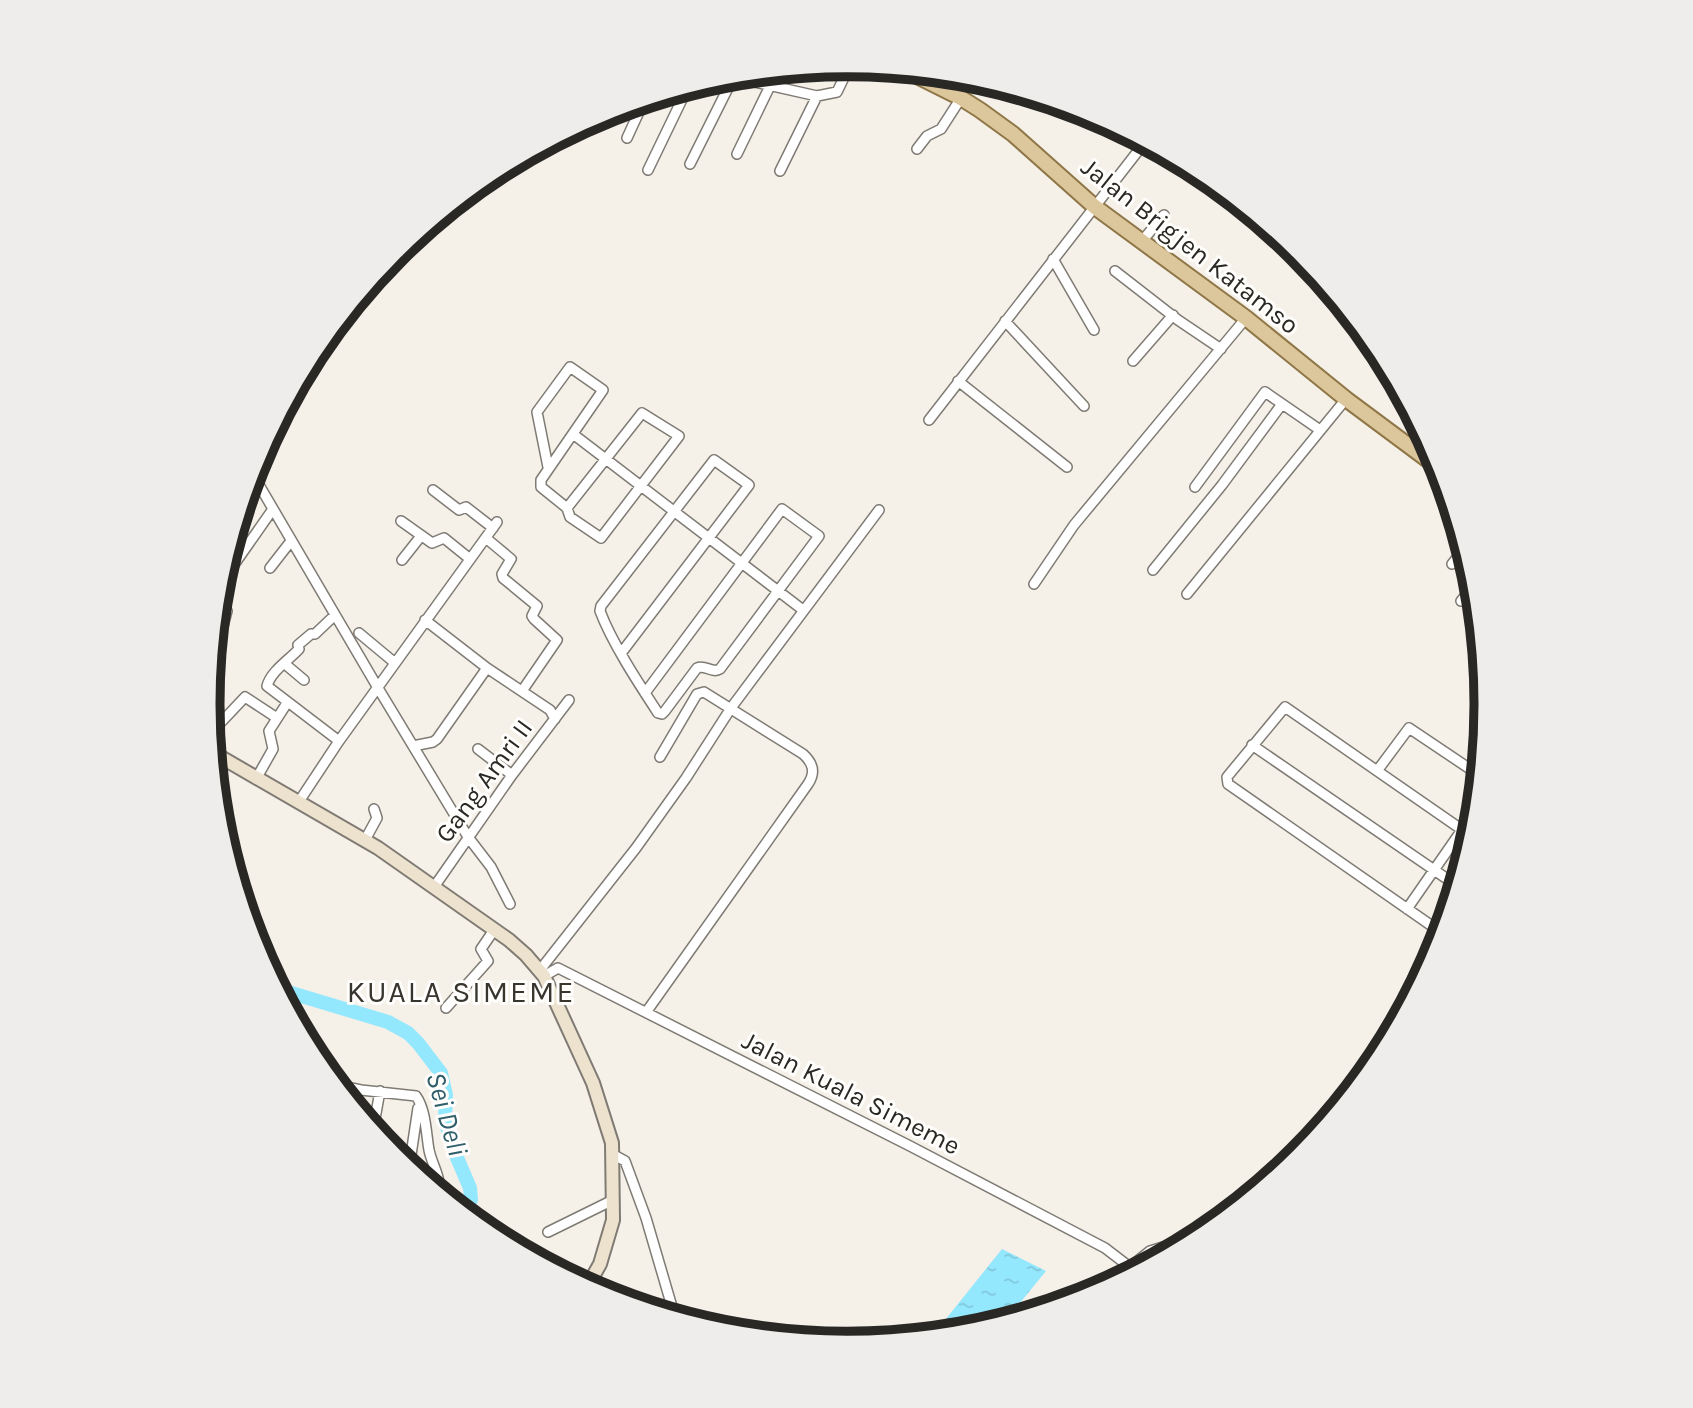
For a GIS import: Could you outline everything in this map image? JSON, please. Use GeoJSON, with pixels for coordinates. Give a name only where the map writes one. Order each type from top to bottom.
{"type":"FeatureCollection","features":[{"type":"Feature","properties":{"kind":"main road","name":"Jalan Brigjen Katamso"},"geometry":{"type":"LineString","coordinates":[[928,82],[961,98],[1013,134],[1095,207],[1246,318],[1423,457]]}},
{"type":"Feature","properties":{"kind":"main road"},"geometry":{"type":"LineString","coordinates":[[223,761],[365,840],[494,930],[526,955],[542,973],[593,1083],[612,1143],[612,1220],[608,1242],[593,1277]]}},
{"type":"Feature","properties":{"kind":"street"},"geometry":{"type":"LineString","coordinates":[[758,83],[817,96],[837,92],[844,77]]}},
{"type":"Feature","properties":{"kind":"street"},"geometry":{"type":"LineString","coordinates":[[737,154],[770,86]]}},
{"type":"Feature","properties":{"kind":"street"},"geometry":{"type":"LineString","coordinates":[[690,164],[725,89]]}},
{"type":"Feature","properties":{"kind":"street"},"geometry":{"type":"LineString","coordinates":[[779,171],[817,96]]}},
{"type":"Feature","properties":{"kind":"street"},"geometry":{"type":"LineString","coordinates":[[648,170],[682,98]]}},
{"type":"Feature","properties":{"kind":"street"},"geometry":{"type":"LineString","coordinates":[[917,149],[927,136],[941,129],[961,98]]}},
{"type":"Feature","properties":{"kind":"street"},"geometry":{"type":"LineString","coordinates":[[627,138],[638,113]]}},
{"type":"Feature","properties":{"kind":"street"},"geometry":{"type":"LineString","coordinates":[[929,419],[1139,150]]}},
{"type":"Feature","properties":{"kind":"street"},"geometry":{"type":"LineString","coordinates":[[1142,241],[1164,215]]}},
{"type":"Feature","properties":{"kind":"street"},"geometry":{"type":"LineString","coordinates":[[1052,259],[1094,330]]}},
{"type":"Feature","properties":{"kind":"street"},"geometry":{"type":"LineString","coordinates":[[1115,271],[1221,349]]}},
{"type":"Feature","properties":{"kind":"street"},"geometry":{"type":"LineString","coordinates":[[1133,361],[1173,315]]}},
{"type":"Feature","properties":{"kind":"street"},"geometry":{"type":"LineString","coordinates":[[1034,584],[1074,525],[1246,318]]}},
{"type":"Feature","properties":{"kind":"street"},"geometry":{"type":"LineString","coordinates":[[1004,321],[1084,405]]}},
{"type":"Feature","properties":{"kind":"street"},"geometry":{"type":"LineString","coordinates":[[548,467],[537,412],[570,367],[603,390],[548,467],[541,480],[541,487],[567,508],[570,517],[601,538],[679,436],[642,413],[567,508]]}},
{"type":"Feature","properties":{"kind":"street"},"geometry":{"type":"LineString","coordinates":[[958,381],[1068,467]]}},
{"type":"Feature","properties":{"kind":"street"},"geometry":{"type":"LineString","coordinates":[[1195,487],[1265,392],[1320,430]]}},
{"type":"Feature","properties":{"kind":"street"},"geometry":{"type":"LineString","coordinates":[[1187,594],[1346,399]]}},
{"type":"Feature","properties":{"kind":"street"},"geometry":{"type":"LineString","coordinates":[[1153,570],[1222,485],[1282,404]]}},
{"type":"Feature","properties":{"kind":"street"},"geometry":{"type":"LineString","coordinates":[[573,434],[803,610]]}},
{"type":"Feature","properties":{"kind":"street"},"geometry":{"type":"LineString","coordinates":[[622,652],[749,485],[714,460],[601,606],[601,615],[645,693],[658,713],[664,713],[697,668],[717,671],[720,669],[818,539],[817,534],[782,509],[645,693]]}},
{"type":"Feature","properties":{"kind":"street"},"geometry":{"type":"LineString","coordinates":[[259,485],[467,837],[491,867],[510,904]]}},
{"type":"Feature","properties":{"kind":"street"},"geometry":{"type":"LineString","coordinates":[[298,803],[339,741],[495,525],[466,507],[459,510],[433,490]]}},
{"type":"Feature","properties":{"kind":"street"},"geometry":{"type":"LineString","coordinates":[[237,561],[273,509]]}},
{"type":"Feature","properties":{"kind":"street"},"geometry":{"type":"LineString","coordinates":[[542,973],[686,778],[731,708],[878,510]]}},
{"type":"Feature","properties":{"kind":"street"},"geometry":{"type":"LineString","coordinates":[[401,521],[434,544],[444,538],[470,559]]}},
{"type":"Feature","properties":{"kind":"street"},"geometry":{"type":"LineString","coordinates":[[402,560],[422,536]]}},
{"type":"Feature","properties":{"kind":"street"},"geometry":{"type":"LineString","coordinates":[[487,538],[511,559],[502,574],[503,578],[537,606],[532,616],[556,640],[522,691]]}},
{"type":"Feature","properties":{"kind":"street"},"geometry":{"type":"LineString","coordinates":[[270,568],[291,541]]}},
{"type":"Feature","properties":{"kind":"street"},"geometry":{"type":"LineString","coordinates":[[1452,564],[1456,559]]}},
{"type":"Feature","properties":{"kind":"street"},"geometry":{"type":"LineString","coordinates":[[1461,601],[1464,598]]}},
{"type":"Feature","properties":{"kind":"street"},"geometry":{"type":"LineString","coordinates":[[335,615],[315,634],[311,634],[298,645],[299,649],[267,684],[287,703],[339,741]]}},
{"type":"Feature","properties":{"kind":"street"},"geometry":{"type":"LineString","coordinates":[[425,620],[487,668],[550,709],[555,719]]}},
{"type":"Feature","properties":{"kind":"street"},"geometry":{"type":"LineString","coordinates":[[359,633],[395,663]]}},
{"type":"Feature","properties":{"kind":"street"},"geometry":{"type":"LineString","coordinates":[[285,664],[304,680]]}},
{"type":"Feature","properties":{"kind":"street"},"geometry":{"type":"LineString","coordinates":[[413,747],[437,739],[487,668]]}},
{"type":"Feature","properties":{"kind":"street"},"geometry":{"type":"LineString","coordinates":[[647,1011],[808,784],[813,773],[811,762],[803,754],[704,692],[700,692],[660,757]]}},
{"type":"Feature","properties":{"kind":"street"},"geometry":{"type":"LineString","coordinates":[[220,723],[245,697],[277,718]]}},
{"type":"Feature","properties":{"kind":"street","name":"Gang Amri II"},"geometry":{"type":"LineString","coordinates":[[434,887],[467,837],[569,700]]}},
{"type":"Feature","properties":{"kind":"street"},"geometry":{"type":"LineString","coordinates":[[256,779],[273,749],[268,733],[287,703]]}},
{"type":"Feature","properties":{"kind":"street"},"geometry":{"type":"LineString","coordinates":[[1432,926],[1228,784],[1228,774],[1285,707],[1460,829]]}},
{"type":"Feature","properties":{"kind":"street"},"geometry":{"type":"LineString","coordinates":[[1377,771],[1409,728],[1470,769]]}},
{"type":"Feature","properties":{"kind":"street"},"geometry":{"type":"LineString","coordinates":[[1252,745],[1448,879]]}},
{"type":"Feature","properties":{"kind":"street"},"geometry":{"type":"LineString","coordinates":[[478,749],[512,775]]}},
{"type":"Feature","properties":{"kind":"street"},"geometry":{"type":"LineString","coordinates":[[365,840],[377,818],[374,810]]}},
{"type":"Feature","properties":{"kind":"street"},"geometry":{"type":"LineString","coordinates":[[1407,909],[1459,834]]}},
{"type":"Feature","properties":{"kind":"street"},"geometry":{"type":"LineString","coordinates":[[446,1008],[487,962],[488,959],[481,949],[494,930]]}},
{"type":"Feature","properties":{"kind":"street","name":"Jalan Kuala Simeme"},"geometry":{"type":"LineString","coordinates":[[542,973],[558,968],[647,1011],[1105,1248],[1127,1264]]}},
{"type":"Feature","properties":{"kind":"street"},"geometry":{"type":"LineString","coordinates":[[351,1089],[414,1094],[419,1101],[438,1179]]}},
{"type":"Feature","properties":{"kind":"street"},"geometry":{"type":"LineString","coordinates":[[375,1117],[380,1091]]}},
{"type":"Feature","properties":{"kind":"street"},"geometry":{"type":"LineString","coordinates":[[411,1154],[419,1101]]}},
{"type":"Feature","properties":{"kind":"street"},"geometry":{"type":"LineString","coordinates":[[614,1155],[625,1161],[646,1218],[672,1306]]}},
{"type":"Feature","properties":{"kind":"street"},"geometry":{"type":"LineString","coordinates":[[548,1231],[613,1200]]}},
{"type":"Feature","properties":{"kind":"water"},"geometry":{"type":"Polygon","coordinates":[[[1002,1249],[1046,1271],[1016,1308],[942,1324],[1002,1249]]]}},
{"type":"Feature","properties":{"kind":"waterway","name":"Sei Deli"},"geometry":{"type":"LineString","coordinates":[[291,993],[388,1022],[408,1033],[418,1043],[441,1073],[446,1095],[445,1119],[452,1146],[470,1188],[471,1200],[468,1203]]}},
{"type":"Feature","properties":{"kind":"district","name":"KUALA SIMEME"},"geometry":{"type":"Point","coordinates":[461,992]}}]}
